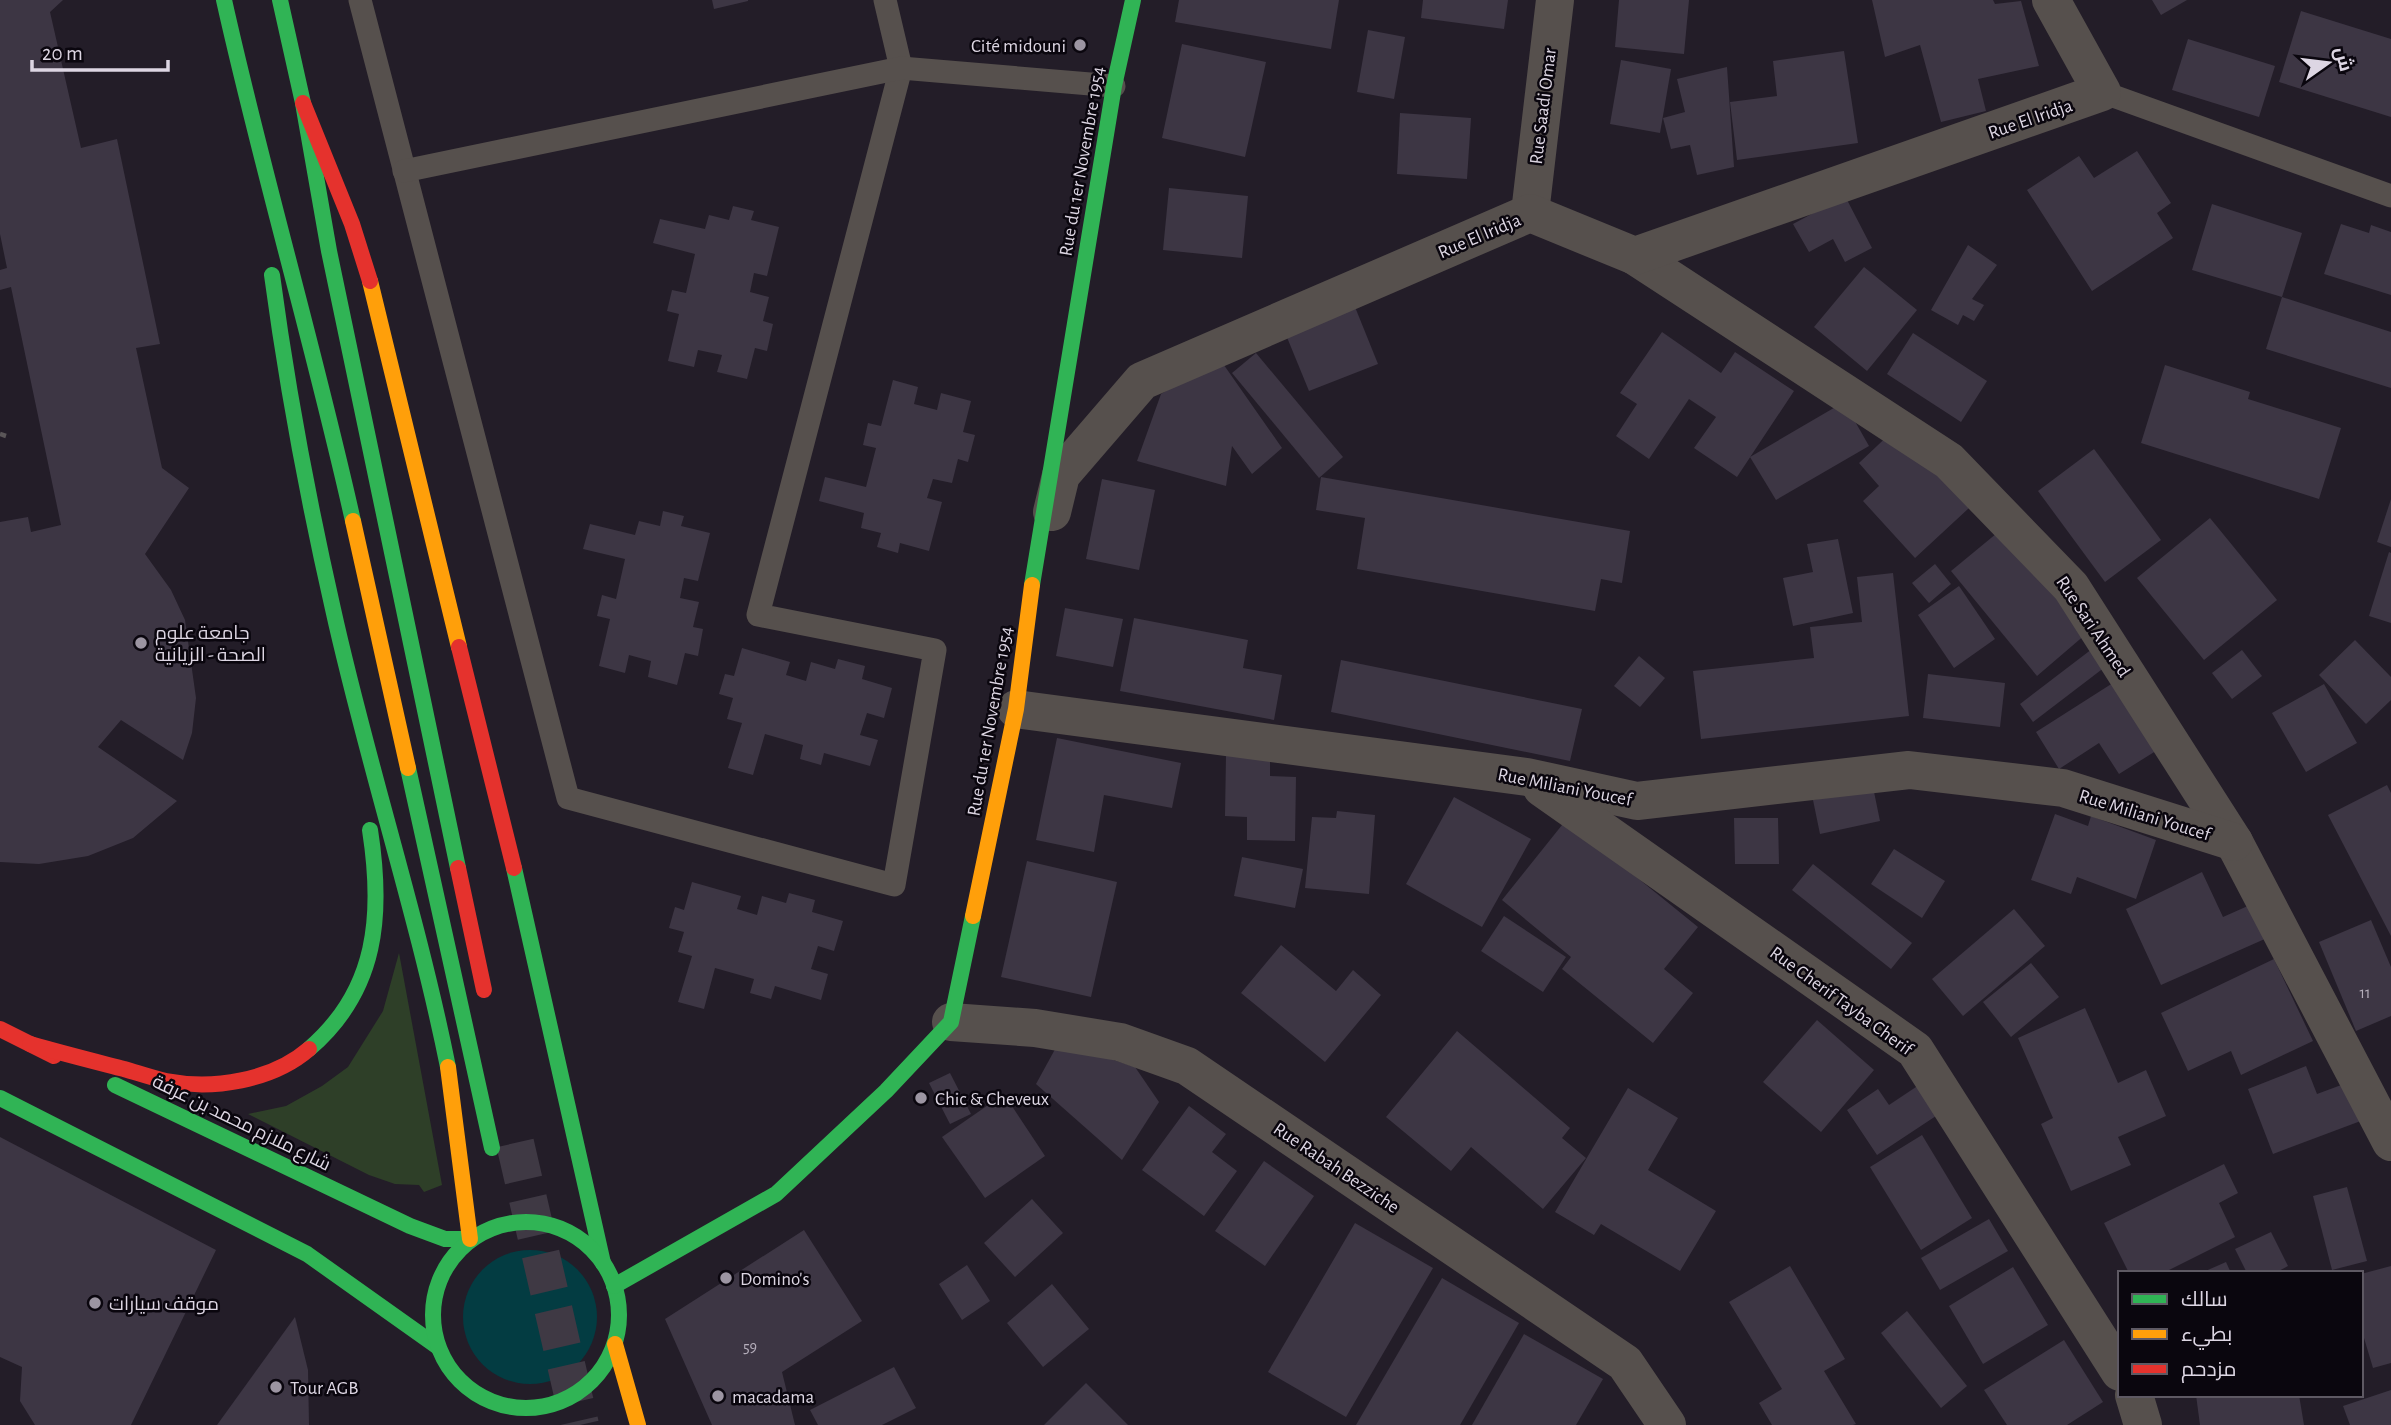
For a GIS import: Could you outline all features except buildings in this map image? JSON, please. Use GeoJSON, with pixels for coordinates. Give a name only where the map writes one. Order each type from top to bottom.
{"type":"FeatureCollection","features":[{"type":"Feature","properties":{"kind":"main road"},"geometry":{"type":"LineString","coordinates":[[223,0],[249,113],[312,345],[339,460],[492,1148]]}},
{"type":"Feature","properties":{"kind":"main road"},"geometry":{"type":"LineString","coordinates":[[280,0],[303,103],[329,251],[488,1009]]}},
{"type":"Feature","properties":{"kind":"main road","name":"Rue du 1er Novembre 1954"},"geometry":{"type":"LineString","coordinates":[[951,1022],[1016,709],[1029,602],[1114,86],[1133,0]]}},
{"type":"Feature","properties":{"kind":"main road"},"geometry":{"type":"LineString","coordinates":[[303,103],[352,224],[368,273],[430,534],[506,834],[603,1263],[614,1286],[619,1315],[615,1344],[602,1369],[582,1390],[558,1403],[530,1409],[501,1405],[481,1397],[463,1384],[448,1367],[438,1347],[433,1317],[436,1288],[450,1261],[470,1239],[491,1228],[515,1223],[540,1223],[565,1230],[586,1244],[603,1263]]}},
{"type":"Feature","properties":{"kind":"main road"},"geometry":{"type":"LineString","coordinates":[[249,113],[284,365],[333,610],[363,793]]}},
{"type":"Feature","properties":{"kind":"main road"},"geometry":{"type":"LineString","coordinates":[[333,610],[445,1052],[470,1239]]}},
{"type":"Feature","properties":{"kind":"main road"},"geometry":{"type":"LineString","coordinates":[[30,1044],[172,1082],[208,1084],[243,1081],[273,1071],[300,1056],[318,1043],[343,1016],[362,978],[373,942],[375,870],[368,820]]}},
{"type":"Feature","properties":{"kind":"main road"},"geometry":{"type":"LineString","coordinates":[[614,1286],[776,1194],[886,1091],[951,1022]]}},
{"type":"Feature","properties":{"kind":"main road","name":"شارع ملازم محمد بن عرفة"},"geometry":{"type":"LineString","coordinates":[[0,1030],[410,1226],[445,1239],[470,1239]]}},
{"type":"Feature","properties":{"kind":"main road"},"geometry":{"type":"LineString","coordinates":[[0,1098],[307,1254],[438,1347]]}},
{"type":"Feature","properties":{"kind":"main road"},"geometry":{"type":"LineString","coordinates":[[615,1344],[638,1425]]}},
{"type":"Feature","properties":{"kind":"main road"},"geometry":{"type":"LineString","coordinates":[[501,1405],[508,1425]]}},
{"type":"Feature","properties":{"kind":"street","name":"Rue Saadi Omar"},"geometry":{"type":"LineString","coordinates":[[1530,213],[1555,0]]}},
{"type":"Feature","properties":{"kind":"street"},"geometry":{"type":"LineString","coordinates":[[2051,0],[2102,93]]}},
{"type":"Feature","properties":{"kind":"street","name":"Rue El Iridja"},"geometry":{"type":"LineString","coordinates":[[1029,602],[1061,475],[1142,381],[1530,213],[1635,256],[2102,93]]}},
{"type":"Feature","properties":{"kind":"street","name":"Rue Sari Ahmed"},"geometry":{"type":"LineString","coordinates":[[1635,256],[1949,461],[2071,587],[2234,842],[2391,1142]]}},
{"type":"Feature","properties":{"kind":"street","name":"Rue Miliani Youcef"},"geometry":{"type":"LineString","coordinates":[[1016,709],[1527,777],[1637,802],[1909,770],[2063,788],[2234,842]]}},
{"type":"Feature","properties":{"kind":"street","name":"Rue Cherif Tayba Cherif"},"geometry":{"type":"LineString","coordinates":[[1527,777],[1915,1050],[2118,1369]]}},
{"type":"Feature","properties":{"kind":"street","name":"Rue Rabah Bezziche"},"geometry":{"type":"LineString","coordinates":[[951,1022],[1035,1028],[1120,1042],[1187,1066],[1625,1363],[1667,1425]]}},
{"type":"Feature","properties":{"kind":"street"},"geometry":{"type":"LineString","coordinates":[[2135,1397],[2143,1425]]}},
{"type":"Feature","properties":{"kind":"lane"},"geometry":{"type":"LineString","coordinates":[[360,0],[568,798],[894,885],[935,650],[758,615],[901,68],[885,0]]}},
{"type":"Feature","properties":{"kind":"lane"},"geometry":{"type":"LineString","coordinates":[[404,171],[901,68],[1114,86]]}},
{"type":"Feature","properties":{"kind":"lane"},"geometry":{"type":"LineString","coordinates":[[2102,93],[2391,196]]}},
{"type":"Feature","properties":{"kind":"green space"},"geometry":{"type":"Polygon","coordinates":[[[399,953],[442,1185],[424,1192],[419,1185],[395,1184],[369,1175],[248,1114],[286,1106],[322,1086],[348,1067],[383,1011],[399,953]]]}},
{"type":"Feature","properties":{"kind":"water"},"geometry":{"type":"Polygon","coordinates":[[[530,1250],[556,1255],[578,1269],[592,1291],[597,1317],[592,1343],[578,1365],[556,1379],[530,1384],[504,1379],[482,1365],[468,1343],[463,1317],[468,1291],[482,1269],[504,1255],[530,1250]]]}},
{"type":"Feature","properties":{"kind":"tunnel"},"geometry":{"type":"LineString","coordinates":[[515,1143],[580,1425]]}},
{"type":"Feature","properties":{"kind":"traffic: fast"},"geometry":{"type":"LineString","coordinates":[[224,0],[353,521]]}},
{"type":"Feature","properties":{"kind":"traffic: fast"},"geometry":{"type":"LineString","coordinates":[[280,0],[303,103],[329,251],[458,868]]}},
{"type":"Feature","properties":{"kind":"traffic: fast"},"geometry":{"type":"LineString","coordinates":[[1032,585],[1114,86],[1133,0]]}},
{"type":"Feature","properties":{"kind":"traffic: fast"},"geometry":{"type":"LineString","coordinates":[[272,275],[299,443],[333,609],[422,952],[448,1067]]}},
{"type":"Feature","properties":{"kind":"traffic: fast"},"geometry":{"type":"LineString","coordinates":[[408,768],[492,1148]]}},
{"type":"Feature","properties":{"kind":"traffic: fast"},"geometry":{"type":"LineString","coordinates":[[309,1049],[332,1026],[349,1002],[362,976],[370,949],[376,891],[370,830]]}},
{"type":"Feature","properties":{"kind":"traffic: fast"},"geometry":{"type":"LineString","coordinates":[[514,868],[603,1263]]}},
{"type":"Feature","properties":{"kind":"traffic: fast"},"geometry":{"type":"LineString","coordinates":[[614,1286],[776,1194],[886,1091],[951,1022],[973,916]]}},
{"type":"Feature","properties":{"kind":"traffic: fast"},"geometry":{"type":"LineString","coordinates":[[115,1085],[410,1226],[445,1239],[470,1239]]}},
{"type":"Feature","properties":{"kind":"traffic: fast"},"geometry":{"type":"LineString","coordinates":[[0,1098],[307,1254],[438,1347]]}},
{"type":"Feature","properties":{"kind":"traffic: fast"},"geometry":{"type":"LineString","coordinates":[[526,1222],[562,1229],[592,1249],[612,1279],[619,1315],[612,1351],[592,1381],[562,1401],[526,1408],[490,1401],[460,1381],[440,1351],[433,1315],[440,1279],[460,1249],[490,1229],[526,1222]]}},
{"type":"Feature","properties":{"kind":"traffic: slow"},"geometry":{"type":"LineString","coordinates":[[370,281],[459,647]]}},
{"type":"Feature","properties":{"kind":"traffic: slow"},"geometry":{"type":"LineString","coordinates":[[353,521],[408,768]]}},
{"type":"Feature","properties":{"kind":"traffic: slow"},"geometry":{"type":"LineString","coordinates":[[973,916],[1016,709],[1032,585]]}},
{"type":"Feature","properties":{"kind":"traffic: slow"},"geometry":{"type":"LineString","coordinates":[[448,1067],[470,1239]]}},
{"type":"Feature","properties":{"kind":"traffic: slow"},"geometry":{"type":"LineString","coordinates":[[615,1344],[638,1425]]}},
{"type":"Feature","properties":{"kind":"traffic: jam"},"geometry":{"type":"LineString","coordinates":[[303,103],[352,224],[370,281]]}},
{"type":"Feature","properties":{"kind":"traffic: jam"},"geometry":{"type":"LineString","coordinates":[[459,647],[514,868]]}},
{"type":"Feature","properties":{"kind":"traffic: jam"},"geometry":{"type":"LineString","coordinates":[[458,868],[484,990]]}},
{"type":"Feature","properties":{"kind":"traffic: jam"},"geometry":{"type":"LineString","coordinates":[[0,1029],[54,1056]]}},
{"type":"Feature","properties":{"kind":"traffic: jam"},"geometry":{"type":"LineString","coordinates":[[30,1044],[184,1084],[222,1083],[260,1076],[278,1069],[309,1049]]}},
{"type":"Feature","properties":{"kind":"place","name":"Cité midouni"},"geometry":{"type":"Point","coordinates":[1080,45]}},
{"type":"Feature","properties":{"kind":"place","name":"جامعة علوم الصحة - الزيانية"},"geometry":{"type":"Point","coordinates":[141,643]}},
{"type":"Feature","properties":{"kind":"place","name":"Chic & Cheveux"},"geometry":{"type":"Point","coordinates":[921,1098]}},
{"type":"Feature","properties":{"kind":"place","name":"Domino's"},"geometry":{"type":"Point","coordinates":[726,1278]}},
{"type":"Feature","properties":{"kind":"place","name":"موقف سيارات"},"geometry":{"type":"Point","coordinates":[95,1303]}},
{"type":"Feature","properties":{"kind":"place","name":"Tour AGB"},"geometry":{"type":"Point","coordinates":[276,1387]}},
{"type":"Feature","properties":{"kind":"place","name":"macadama"},"geometry":{"type":"Point","coordinates":[718,1396]}}]}
